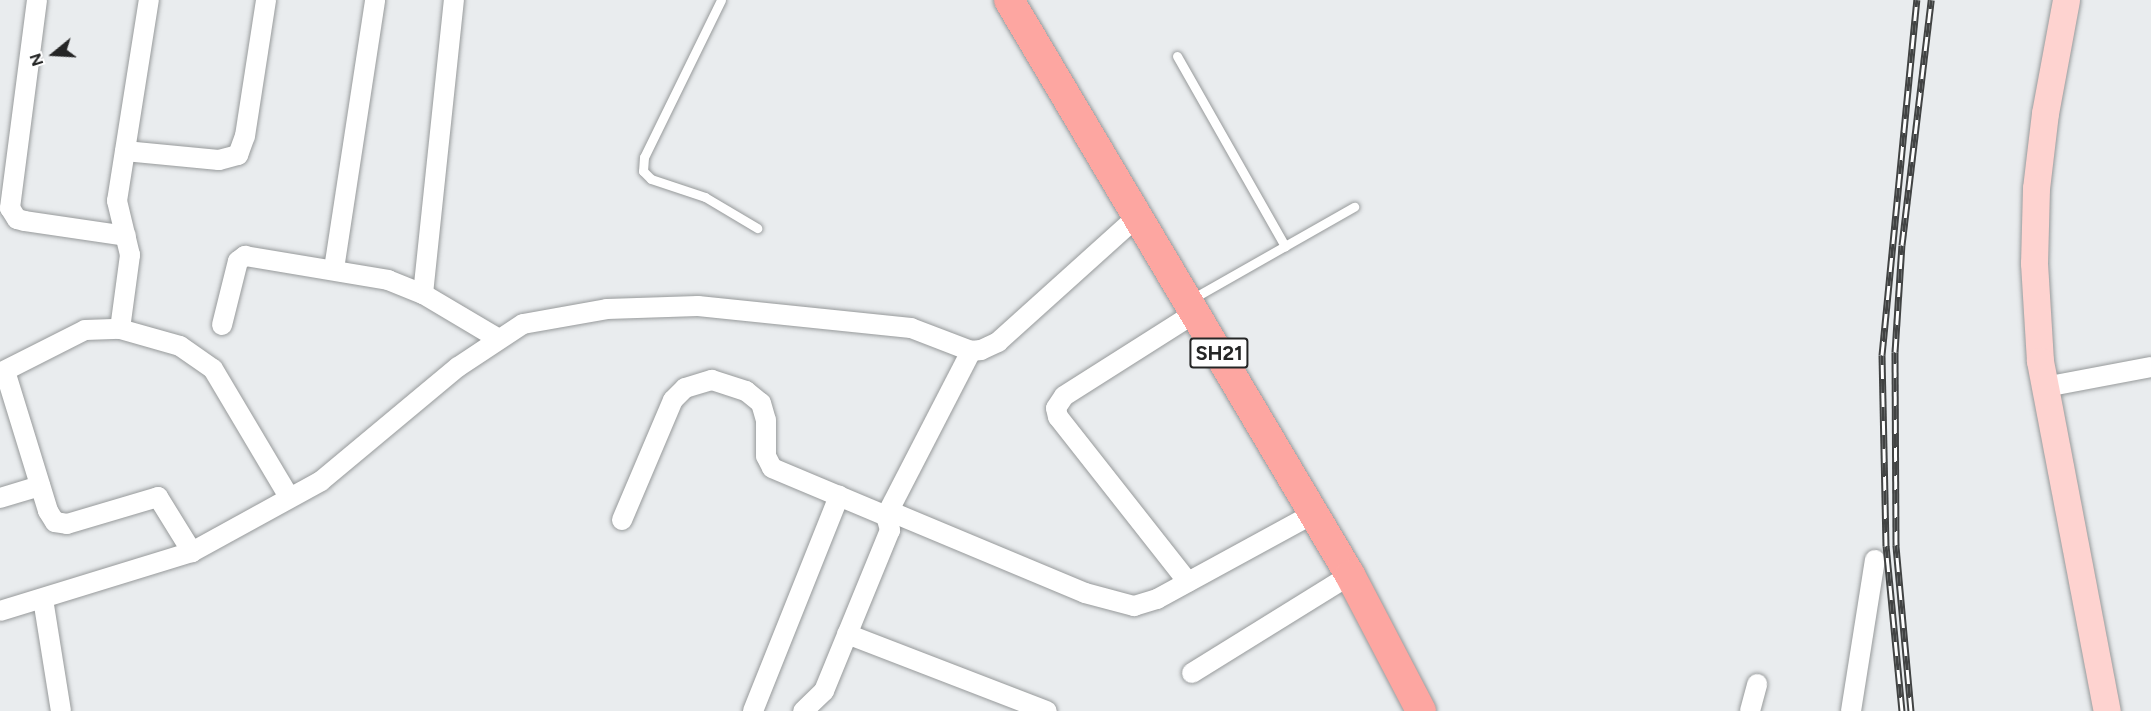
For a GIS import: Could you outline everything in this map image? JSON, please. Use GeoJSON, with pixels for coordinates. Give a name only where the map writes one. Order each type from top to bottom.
{"type":"FeatureCollection","features":[{"type":"Feature","properties":{"kind":"main road","name":"SH21"},"geometry":{"type":"LineString","coordinates":[[1009,0],[1139,215],[1350,575],[1422,711]]}},
{"type":"Feature","properties":{"kind":"street"},"geometry":{"type":"LineString","coordinates":[[37,0],[9,203],[9,221],[126,237]]}},
{"type":"Feature","properties":{"kind":"street"},"geometry":{"type":"LineString","coordinates":[[120,329],[130,255],[117,208],[149,0]]}},
{"type":"Feature","properties":{"kind":"street"},"geometry":{"type":"LineString","coordinates":[[125,151],[219,160],[238,155],[245,136],[266,0]]}},
{"type":"Feature","properties":{"kind":"street"},"geometry":{"type":"LineString","coordinates":[[334,269],[375,0]]}},
{"type":"Feature","properties":{"kind":"street"},"geometry":{"type":"LineString","coordinates":[[423,294],[454,0]]}},
{"type":"Feature","properties":{"kind":"street"},"geometry":{"type":"LineString","coordinates":[[2048,0],[2027,116],[2019,219],[2019,319],[2030,398],[2092,711]]}},
{"type":"Feature","properties":{"kind":"street"},"geometry":{"type":"LineString","coordinates":[[2066,0],[2056,40],[2036,188],[2034,263],[2045,387],[2107,711]]}},
{"type":"Feature","properties":{"kind":"street"},"geometry":{"type":"LineString","coordinates":[[0,611],[192,552],[321,481],[497,338],[523,324],[551,317],[607,309],[698,306],[911,328],[971,351],[998,342],[1139,215]]}},
{"type":"Feature","properties":{"kind":"street"},"geometry":{"type":"LineString","coordinates":[[222,325],[241,257],[334,269],[388,280],[423,294],[497,338]]}},
{"type":"Feature","properties":{"kind":"street"},"geometry":{"type":"LineString","coordinates":[[1188,582],[1058,417],[1056,408],[1064,396],[1192,307]]}},
{"type":"Feature","properties":{"kind":"street"},"geometry":{"type":"LineString","coordinates":[[192,552],[158,497],[60,525],[51,518],[3,372],[85,330],[120,329],[180,346],[204,360],[223,384],[289,497]]}},
{"type":"Feature","properties":{"kind":"street"},"geometry":{"type":"LineString","coordinates":[[808,710],[824,692],[890,530],[887,514],[971,351]]}},
{"type":"Feature","properties":{"kind":"street"},"geometry":{"type":"LineString","coordinates":[[2045,387],[2151,367]]}},
{"type":"Feature","properties":{"kind":"street"},"geometry":{"type":"LineString","coordinates":[[622,520],[673,400],[685,388],[702,380],[722,382],[756,396],[765,411],[766,456],[772,468],[1085,592],[1128,605],[1148,603],[1313,514]]}},
{"type":"Feature","properties":{"kind":"street"},"geometry":{"type":"LineString","coordinates":[[0,498],[40,486]]}},
{"type":"Feature","properties":{"kind":"street"},"geometry":{"type":"LineString","coordinates":[[753,711],[839,496]]}},
{"type":"Feature","properties":{"kind":"street"},"geometry":{"type":"LineString","coordinates":[[1851,711],[1875,560]]}},
{"type":"Feature","properties":{"kind":"street"},"geometry":{"type":"LineString","coordinates":[[1192,673],[1350,575]]}},
{"type":"Feature","properties":{"kind":"street"},"geometry":{"type":"LineString","coordinates":[[43,599],[61,711]]}},
{"type":"Feature","properties":{"kind":"street"},"geometry":{"type":"LineString","coordinates":[[847,634],[1047,711]]}},
{"type":"Feature","properties":{"kind":"street"},"geometry":{"type":"LineString","coordinates":[[1750,711],[1756,684]]}},
{"type":"Feature","properties":{"kind":"lane"},"geometry":{"type":"LineString","coordinates":[[721,0],[644,157],[643,171],[651,179],[705,197],[757,228]]}},
{"type":"Feature","properties":{"kind":"lane"},"geometry":{"type":"LineString","coordinates":[[1177,56],[1285,246]]}},
{"type":"Feature","properties":{"kind":"lane"},"geometry":{"type":"LineString","coordinates":[[1192,307],[1285,246],[1354,207]]}},
{"type":"Feature","properties":{"kind":"railway"},"geometry":{"type":"LineString","coordinates":[[1902,711],[1886,546],[1882,355],[1917,0]]}},
{"type":"Feature","properties":{"kind":"railway"},"geometry":{"type":"LineString","coordinates":[[1911,711],[1896,545],[1895,352],[1902,245],[1931,0]]}}]}
